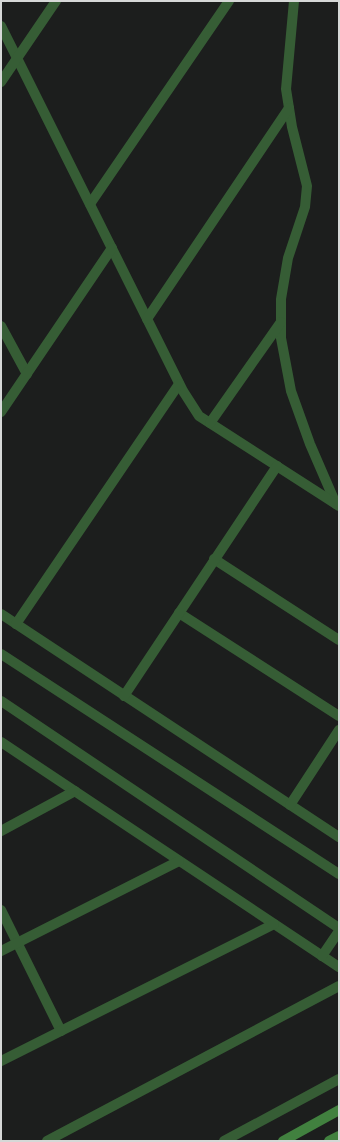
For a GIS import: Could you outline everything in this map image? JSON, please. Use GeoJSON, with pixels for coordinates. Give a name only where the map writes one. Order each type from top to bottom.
{"type":"FeatureCollection","features":[{"type":"Feature","properties":{"kind":"street"},"geometry":{"type":"LineString","coordinates":[[2,76],[18,57],[56,1]]}},
{"type":"Feature","properties":{"kind":"street"},"geometry":{"type":"LineString","coordinates":[[90,204],[229,1]]}},
{"type":"Feature","properties":{"kind":"street"},"geometry":{"type":"LineString","coordinates":[[294,1],[286,89],[307,186],[305,207],[288,258],[281,300],[281,338],[291,391],[310,444],[337,505]]}},
{"type":"Feature","properties":{"kind":"street"},"geometry":{"type":"LineString","coordinates":[[1,26],[18,57],[179,384],[199,416],[337,505]]}},
{"type":"Feature","properties":{"kind":"street"},"geometry":{"type":"LineString","coordinates":[[147,319],[289,108]]}},
{"type":"Feature","properties":{"kind":"street"},"geometry":{"type":"LineString","coordinates":[[1,412],[112,248]]}},
{"type":"Feature","properties":{"kind":"street"},"geometry":{"type":"LineString","coordinates":[[210,423],[281,322]]}},
{"type":"Feature","properties":{"kind":"street"},"geometry":{"type":"LineString","coordinates":[[1,326],[27,374]]}},
{"type":"Feature","properties":{"kind":"street"},"geometry":{"type":"LineString","coordinates":[[16,624],[179,384]]}},
{"type":"Feature","properties":{"kind":"street"},"geometry":{"type":"LineString","coordinates":[[124,696],[276,466]]}},
{"type":"Feature","properties":{"kind":"street"},"geometry":{"type":"LineString","coordinates":[[214,560],[339,640]]}},
{"type":"Feature","properties":{"kind":"street"},"geometry":{"type":"LineString","coordinates":[[180,613],[339,716]]}},
{"type":"Feature","properties":{"kind":"street"},"geometry":{"type":"LineString","coordinates":[[1,614],[339,838]]}},
{"type":"Feature","properties":{"kind":"street"},"geometry":{"type":"LineString","coordinates":[[1,654],[339,874]]}},
{"type":"Feature","properties":{"kind":"street"},"geometry":{"type":"LineString","coordinates":[[1,701],[339,929],[322,956]]}},
{"type":"Feature","properties":{"kind":"street"},"geometry":{"type":"LineString","coordinates":[[290,805],[339,730]]}},
{"type":"Feature","properties":{"kind":"street"},"geometry":{"type":"LineString","coordinates":[[1,742],[339,967]]}},
{"type":"Feature","properties":{"kind":"street"},"geometry":{"type":"LineString","coordinates":[[1,831],[75,791]]}},
{"type":"Feature","properties":{"kind":"street"},"geometry":{"type":"LineString","coordinates":[[1,951],[179,861]]}},
{"type":"Feature","properties":{"kind":"street"},"geometry":{"type":"LineString","coordinates":[[1,910],[61,1031]]}},
{"type":"Feature","properties":{"kind":"street"},"geometry":{"type":"LineString","coordinates":[[1,1061],[274,924]]}},
{"type":"Feature","properties":{"kind":"street"},"geometry":{"type":"LineString","coordinates":[[47,1141],[339,986]]}},
{"type":"Feature","properties":{"kind":"street"},"geometry":{"type":"LineString","coordinates":[[224,1141],[339,1079]]}},
{"type":"Feature","properties":{"kind":"street"},"geometry":{"type":"LineString","coordinates":[[283,1141],[339,1110]]}},
{"type":"Feature","properties":{"kind":"street"},"geometry":{"type":"LineString","coordinates":[[329,1141],[339,1136]]}}]}
